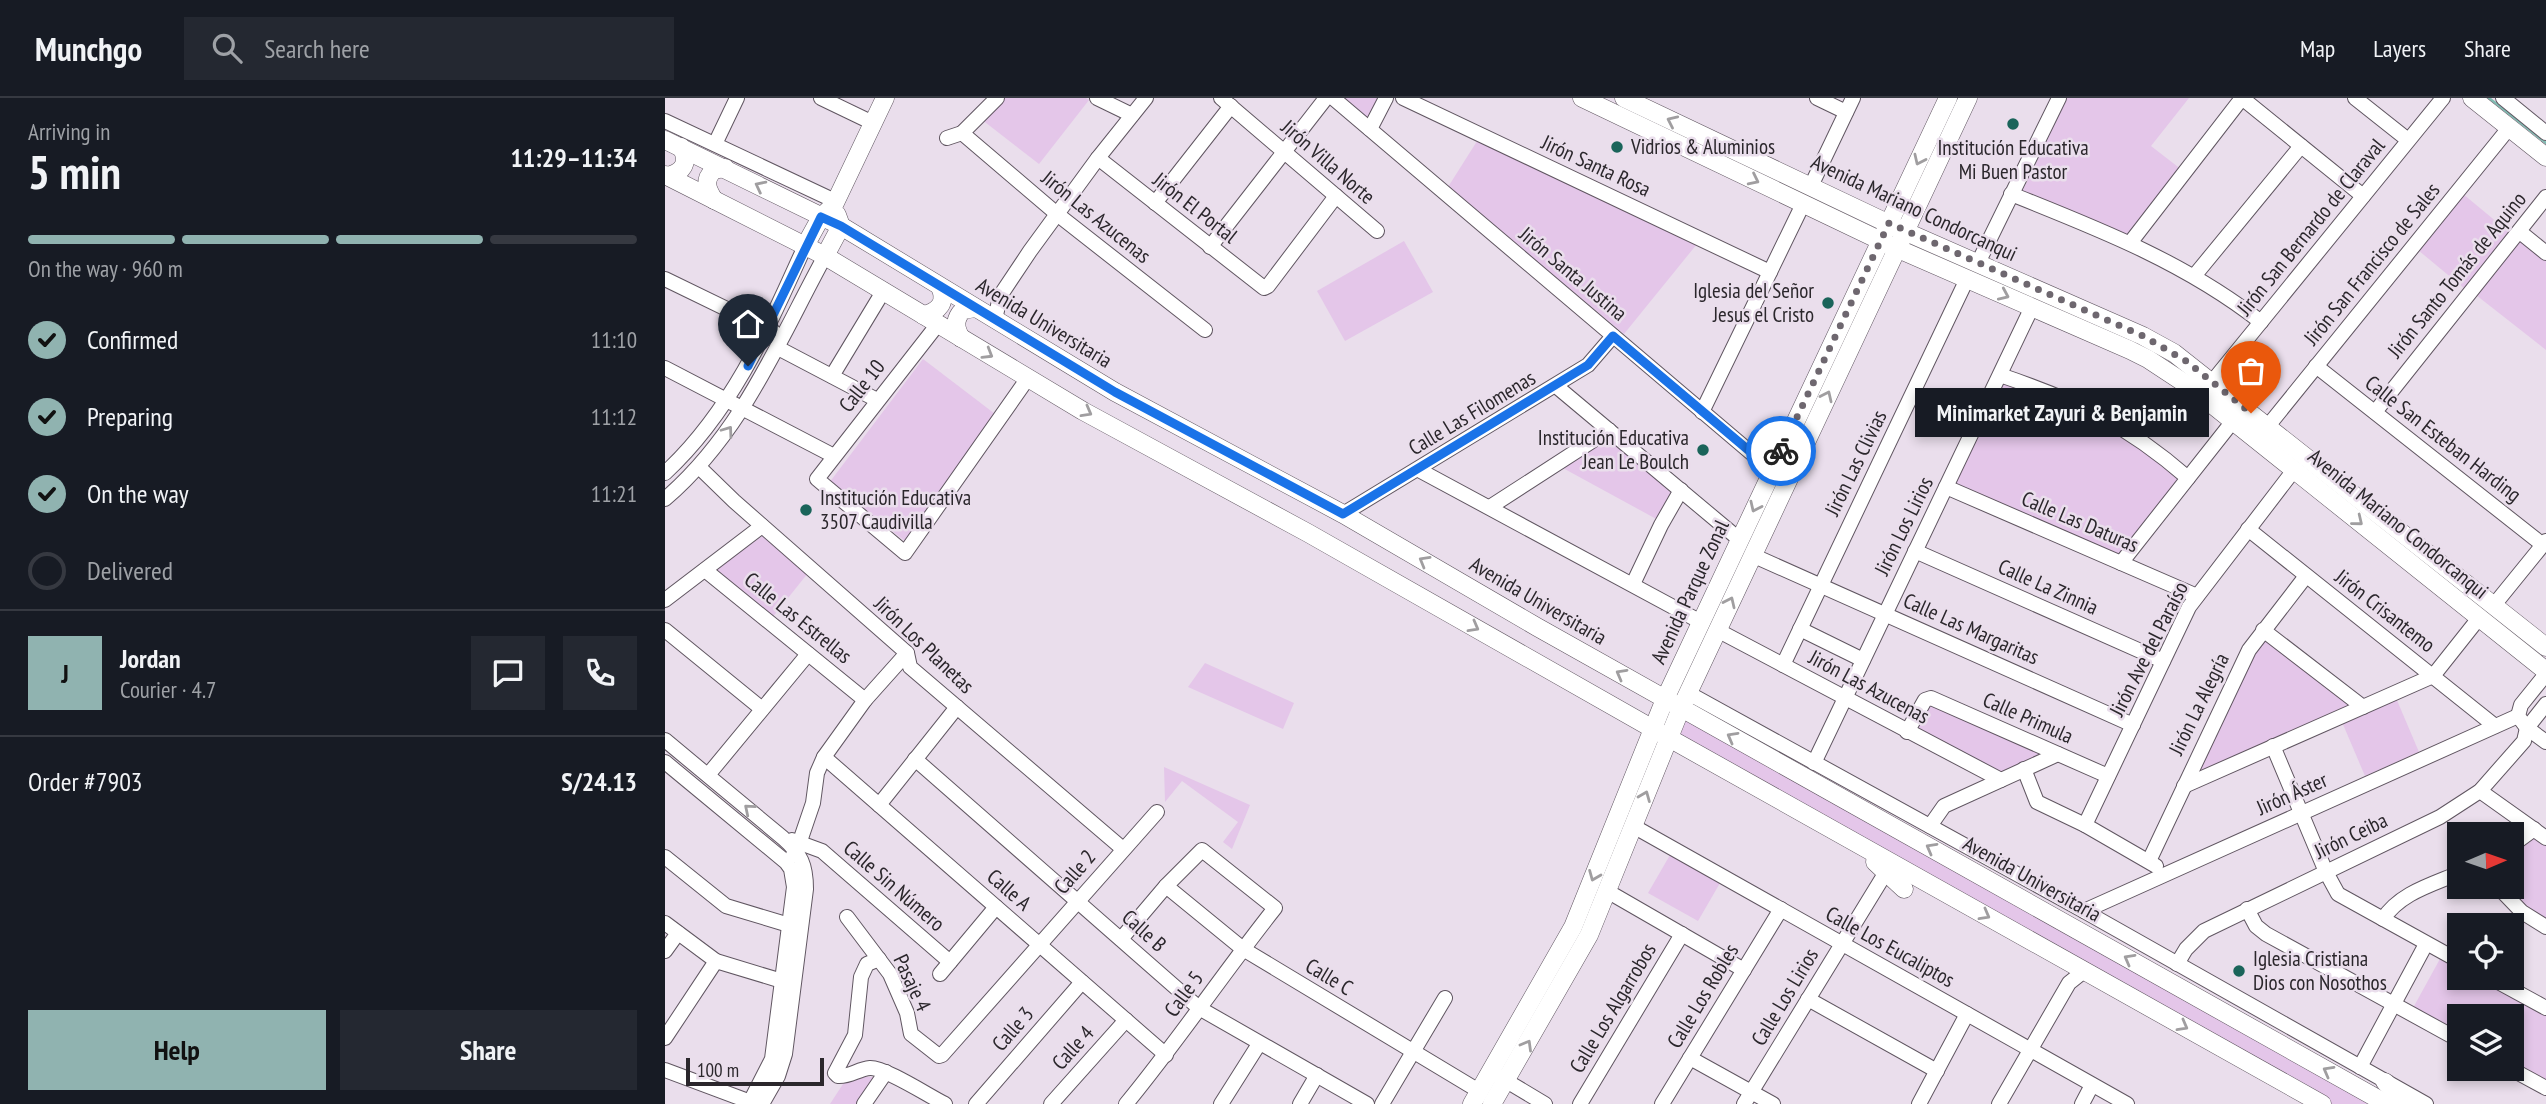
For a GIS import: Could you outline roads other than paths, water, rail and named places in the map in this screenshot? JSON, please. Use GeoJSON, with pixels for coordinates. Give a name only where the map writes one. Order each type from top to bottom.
{"type":"FeatureCollection","features":[{"type":"Feature","properties":{"kind":"main road"},"geometry":{"type":"LineString","coordinates":[[805,246],[830,208],[885,98]]}},
{"type":"Feature","properties":{"kind":"main road","name":"Avenida Mariano Condorcanqui"},"geometry":{"type":"LineString","coordinates":[[1582,98],[1888,244],[2130,351],[2164,369],[2294,470],[2335,491],[2546,646]]}},
{"type":"Feature","properties":{"kind":"main road","name":"Avenida Mariano Condorcanqui"},"geometry":{"type":"LineString","coordinates":[[1624,98],[1897,227],[2143,336],[2174,353],[2268,426],[2335,491],[2479,618],[2546,673]]}},
{"type":"Feature","properties":{"kind":"main road","name":"Avenida Parque Zonal"},"geometry":{"type":"LineString","coordinates":[[1709,626],[1752,555],[1781,474],[1907,205],[1948,98]]}},
{"type":"Feature","properties":{"kind":"main road","name":"Avenida Parque Zonal"},"geometry":{"type":"LineString","coordinates":[[1907,205],[1968,98]]}},
{"type":"Feature","properties":{"kind":"main road"},"geometry":{"type":"LineString","coordinates":[[2472,98],[2546,157]]}},
{"type":"Feature","properties":{"kind":"main road"},"geometry":{"type":"LineString","coordinates":[[666,176],[683,168],[683,143]]}},
{"type":"Feature","properties":{"kind":"main road","name":"Avenida Universitaria"},"geometry":{"type":"LineString","coordinates":[[683,143],[725,168],[830,208],[841,226],[1115,392],[1343,514],[1568,645],[1678,700],[1817,785],[2387,1104]]}},
{"type":"Feature","properties":{"kind":"main road"},"geometry":{"type":"LineString","coordinates":[[714,200],[707,188],[708,178],[714,170],[725,168]]}},
{"type":"Feature","properties":{"kind":"main road"},"geometry":{"type":"LineString","coordinates":[[666,176],[825,256],[1028,378],[2322,1104]]}},
{"type":"Feature","properties":{"kind":"main road"},"geometry":{"type":"LineString","coordinates":[[1810,207],[1819,190]]}},
{"type":"Feature","properties":{"kind":"main road"},"geometry":{"type":"LineString","coordinates":[[825,256],[841,226]]}},
{"type":"Feature","properties":{"kind":"main road"},"geometry":{"type":"LineString","coordinates":[[931,319],[944,298],[940,286]]}},
{"type":"Feature","properties":{"kind":"main road"},"geometry":{"type":"LineString","coordinates":[[961,338],[956,328],[957,318],[963,310],[975,308]]}},
{"type":"Feature","properties":{"kind":"main road"},"geometry":{"type":"LineString","coordinates":[[2164,369],[2174,353]]}},
{"type":"Feature","properties":{"kind":"main road","name":"Avenida Parque Zonal"},"geometry":{"type":"LineString","coordinates":[[1492,1104],[1498,1077],[1573,927],[1678,700],[1709,626],[1740,540],[1781,474]]}},
{"type":"Feature","properties":{"kind":"main road"},"geometry":{"type":"LineString","coordinates":[[1522,654],[1536,644],[1537,627]]}},
{"type":"Feature","properties":{"kind":"main road"},"geometry":{"type":"LineString","coordinates":[[1555,672],[1552,667],[1553,654],[1557,649],[1568,645]]}},
{"type":"Feature","properties":{"kind":"main road","name":"Avenida Parque Zonal"},"geometry":{"type":"LineString","coordinates":[[1475,1098],[1498,1077],[1590,935],[1633,826],[1661,733]]}},
{"type":"Feature","properties":{"kind":"main road"},"geometry":{"type":"LineString","coordinates":[[1763,790],[1770,790],[1781,783],[1782,769],[1779,763]]}},
{"type":"Feature","properties":{"kind":"main road"},"geometry":{"type":"LineString","coordinates":[[1803,813],[1800,807],[1801,794],[1805,789],[1817,785]]}},
{"type":"Feature","properties":{"kind":"main road"},"geometry":{"type":"LineString","coordinates":[[1851,840],[1904,889]]}},
{"type":"Feature","properties":{"kind":"main road"},"geometry":{"type":"LineString","coordinates":[[2385,1082],[2407,1104]]}},
{"type":"Feature","properties":{"kind":"street"},"geometry":{"type":"LineString","coordinates":[[715,144],[737,98]]}},
{"type":"Feature","properties":{"kind":"street"},"geometry":{"type":"LineString","coordinates":[[821,98],[873,123]]}},
{"type":"Feature","properties":{"kind":"street"},"geometry":{"type":"LineString","coordinates":[[947,138],[962,133],[997,98]]}},
{"type":"Feature","properties":{"kind":"street"},"geometry":{"type":"LineString","coordinates":[[1097,98],[1132,115]]}},
{"type":"Feature","properties":{"kind":"street"},"geometry":{"type":"LineString","coordinates":[[995,320],[1000,296],[1098,158],[1146,98]]}},
{"type":"Feature","properties":{"kind":"street"},"geometry":{"type":"LineString","coordinates":[[1210,247],[1326,98]]}},
{"type":"Feature","properties":{"kind":"street","name":"Jirón Santa Justina"},"geometry":{"type":"LineString","coordinates":[[1333,98],[1703,412],[1781,474]]}},
{"type":"Feature","properties":{"kind":"street"},"geometry":{"type":"LineString","coordinates":[[1370,129],[1386,98]]}},
{"type":"Feature","properties":{"kind":"street","name":"Jirón Santa Rosa"},"geometry":{"type":"LineString","coordinates":[[1403,98],[1770,272]]}},
{"type":"Feature","properties":{"kind":"street"},"geometry":{"type":"LineString","coordinates":[[1817,98],[1850,105],[1819,190]]}},
{"type":"Feature","properties":{"kind":"street"},"geometry":{"type":"LineString","coordinates":[[1978,263],[2059,98]]}},
{"type":"Feature","properties":{"kind":"street"},"geometry":{"type":"LineString","coordinates":[[2130,243],[2242,98],[2364,196]]}},
{"type":"Feature","properties":{"kind":"street"},"geometry":{"type":"LineString","coordinates":[[2355,98],[2408,141]]}},
{"type":"Feature","properties":{"kind":"street","name":"Jirón San Bernardo de Claraval"},"geometry":{"type":"LineString","coordinates":[[2212,382],[2442,98]]}},
{"type":"Feature","properties":{"kind":"street"},"geometry":{"type":"LineString","coordinates":[[2503,98],[2546,132]]}},
{"type":"Feature","properties":{"kind":"street"},"geometry":{"type":"LineString","coordinates":[[1155,203],[1226,102]]}},
{"type":"Feature","properties":{"kind":"street","name":"Jirón Villa Norte"},"geometry":{"type":"LineString","coordinates":[[1226,102],[1377,232]]}},
{"type":"Feature","properties":{"kind":"street","name":"Avenida Universitaria"},"geometry":{"type":"LineString","coordinates":[[665,121],[683,143],[715,144],[830,208]]}},
{"type":"Feature","properties":{"kind":"street","name":"Jirón San Francisco de Sales"},"geometry":{"type":"LineString","coordinates":[[2268,426],[2509,128]]}},
{"type":"Feature","properties":{"kind":"street","name":"Jirón Las Azucenas"},"geometry":{"type":"LineString","coordinates":[[962,133],[1057,214],[1205,330]]}},
{"type":"Feature","properties":{"kind":"street"},"geometry":{"type":"LineString","coordinates":[[2195,275],[2301,146]]}},
{"type":"Feature","properties":{"kind":"street","name":"Jirón El Portal"},"geometry":{"type":"LineString","coordinates":[[1098,158],[1264,288],[1336,196]]}},
{"type":"Feature","properties":{"kind":"street"},"geometry":{"type":"LineString","coordinates":[[2011,194],[2130,243],[2195,275],[2261,322]]}},
{"type":"Feature","properties":{"kind":"street","name":"Jirón Santo Tomás de Aquino"},"geometry":{"type":"LineString","coordinates":[[2375,412],[2546,197]]}},
{"type":"Feature","properties":{"kind":"street"},"geometry":{"type":"LineString","coordinates":[[1703,412],[1770,272],[1810,207]]}},
{"type":"Feature","properties":{"kind":"street"},"geometry":{"type":"LineString","coordinates":[[2520,232],[2546,253]]}},
{"type":"Feature","properties":{"kind":"street"},"geometry":{"type":"LineString","coordinates":[[665,473],[693,444],[727,399],[757,351],[805,246]]}},
{"type":"Feature","properties":{"kind":"street"},"geometry":{"type":"LineString","coordinates":[[665,499],[699,467],[744,408],[825,256]]}},
{"type":"Feature","properties":{"kind":"street"},"geometry":{"type":"LineString","coordinates":[[665,279],[767,329],[778,348],[877,400]]}},
{"type":"Feature","properties":{"kind":"street","name":"Jirón Las Clivias"},"geometry":{"type":"LineString","coordinates":[[1783,666],[1967,279]]}},
{"type":"Feature","properties":{"kind":"street"},"geometry":{"type":"LineString","coordinates":[[832,376],[884,290]]}},
{"type":"Feature","properties":{"kind":"street","name":"Jirón Los Lirios"},"geometry":{"type":"LineString","coordinates":[[1814,763],[2032,307]]}},
{"type":"Feature","properties":{"kind":"street","name":"Calle 10"},"geometry":{"type":"LineString","coordinates":[[931,319],[877,400],[817,479],[905,553],[1028,378]]}},
{"type":"Feature","properties":{"kind":"street","name":"Calle Las Filomenas"},"geometry":{"type":"LineString","coordinates":[[1343,514],[1588,365],[1613,336]]}},
{"type":"Feature","properties":{"kind":"street"},"geometry":{"type":"LineString","coordinates":[[757,351],[778,348]]}},
{"type":"Feature","properties":{"kind":"street","name":"Calle San Esteban Harding"},"geometry":{"type":"LineString","coordinates":[[2316,366],[2545,543]]}},
{"type":"Feature","properties":{"kind":"street"},"geometry":{"type":"LineString","coordinates":[[665,368],[835,456]]}},
{"type":"Feature","properties":{"kind":"street"},"geometry":{"type":"LineString","coordinates":[[2000,375],[2058,395],[2109,420],[2150,447],[2188,478]]}},
{"type":"Feature","properties":{"kind":"street"},"geometry":{"type":"LineString","coordinates":[[1556,386],[1740,540]]}},
{"type":"Feature","properties":{"kind":"street"},"geometry":{"type":"LineString","coordinates":[[2120,563],[2233,421]]}},
{"type":"Feature","properties":{"kind":"street"},"geometry":{"type":"LineString","coordinates":[[1490,507],[1609,430]]}},
{"type":"Feature","properties":{"kind":"street","name":"Jirón Los Planetas"},"geometry":{"type":"LineString","coordinates":[[699,467],[907,653],[907,661],[911,667],[1123,849]]}},
{"type":"Feature","properties":{"kind":"street","name":"Jirón Las Azucenas"},"geometry":{"type":"LineString","coordinates":[[1419,470],[2001,780]]}},
{"type":"Feature","properties":{"kind":"street","name":"Jirón Ave del Paraíso"},"geometry":{"type":"LineString","coordinates":[[2085,825],[2197,596],[2294,470]]}},
{"type":"Feature","properties":{"kind":"street","name":"Calle Las Daturas"},"geometry":{"type":"LineString","coordinates":[[1946,487],[2197,596]]}},
{"type":"Feature","properties":{"kind":"street"},"geometry":{"type":"LineString","coordinates":[[1633,584],[1661,524],[1681,490]]}},
{"type":"Feature","properties":{"kind":"street"},"geometry":{"type":"LineString","coordinates":[[665,600],[762,526]]}},
{"type":"Feature","properties":{"kind":"street","name":"Jirón Crisantemo"},"geometry":{"type":"LineString","coordinates":[[2248,529],[2495,726]]}},
{"type":"Feature","properties":{"kind":"street"},"geometry":{"type":"LineString","coordinates":[[2494,606],[2545,543]]}},
{"type":"Feature","properties":{"kind":"street","name":"Calle La Zinnia"},"geometry":{"type":"LineString","coordinates":[[1915,551],[2163,661]]}},
{"type":"Feature","properties":{"kind":"street","name":"Calle Las Margaritas"},"geometry":{"type":"LineString","coordinates":[[1752,555],[2133,725]]}},
{"type":"Feature","properties":{"kind":"street","name":"Calle Las Estrellas"},"geometry":{"type":"LineString","coordinates":[[705,570],[865,700]]}},
{"type":"Feature","properties":{"kind":"street","name":"Jirón La Alegría"},"geometry":{"type":"LineString","coordinates":[[2149,860],[2249,649],[2306,576]]}},
{"type":"Feature","properties":{"kind":"street"},"geometry":{"type":"LineString","coordinates":[[2183,786],[2433,676],[2479,618]]}},
{"type":"Feature","properties":{"kind":"street"},"geometry":{"type":"LineString","coordinates":[[1800,629],[1863,660]]}},
{"type":"Feature","properties":{"kind":"street"},"geometry":{"type":"LineString","coordinates":[[665,630],[762,709]]}},
{"type":"Feature","properties":{"kind":"street"},"geometry":{"type":"LineString","coordinates":[[2263,630],[2363,707]]}},
{"type":"Feature","properties":{"kind":"street"},"geometry":{"type":"LineString","coordinates":[[708,775],[808,653]]}},
{"type":"Feature","properties":{"kind":"street"},"geometry":{"type":"LineString","coordinates":[[786,862],[798,846],[813,803],[817,773],[824,757],[865,700],[907,653]]}},
{"type":"Feature","properties":{"kind":"street"},"geometry":{"type":"LineString","coordinates":[[2546,673],[2521,705],[2523,722],[2546,742]]}},
{"type":"Feature","properties":{"kind":"street","name":"Calle Primula"},"geometry":{"type":"LineString","coordinates":[[1907,732],[1925,700],[1931,698],[2108,776]]}},
{"type":"Feature","properties":{"kind":"street","name":"Avenida Universitaria"},"geometry":{"type":"LineString","coordinates":[[1678,700],[1814,763],[2084,911],[2426,1104]]}},
{"type":"Feature","properties":{"kind":"street"},"geometry":{"type":"LineString","coordinates":[[2523,722],[2546,704]]}},
{"type":"Feature","properties":{"kind":"street"},"geometry":{"type":"LineString","coordinates":[[879,805],[957,707]]}},
{"type":"Feature","properties":{"kind":"street","name":"Jirón Áster"},"geometry":{"type":"LineString","coordinates":[[2084,911],[2495,726],[2523,722]]}},
{"type":"Feature","properties":{"kind":"street","name":"Jirón Ceiba"},"geometry":{"type":"LineString","coordinates":[[2178,964],[2186,949],[2204,931],[2452,811],[2480,791],[2525,741],[2523,722]]}},
{"type":"Feature","properties":{"kind":"street"},"geometry":{"type":"LineString","coordinates":[[665,740],[783,838],[772,849]]}},
{"type":"Feature","properties":{"kind":"street"},"geometry":{"type":"LineString","coordinates":[[2273,746],[2326,872],[2338,894],[2447,955]]}},
{"type":"Feature","properties":{"kind":"street"},"geometry":{"type":"LineString","coordinates":[[1930,826],[1944,806],[2058,754]]}},
{"type":"Feature","properties":{"kind":"street","name":"Calle A"},"geometry":{"type":"LineString","coordinates":[[824,757],[1166,1055]]}},
{"type":"Feature","properties":{"kind":"street","name":"Calle B"},"geometry":{"type":"LineString","coordinates":[[915,759],[1199,1008],[1367,1104]]}},
{"type":"Feature","properties":{"kind":"street"},"geometry":{"type":"LineString","coordinates":[[665,762],[772,849],[791,869],[794,887],[772,1059],[754,1103]]}},
{"type":"Feature","properties":{"kind":"street"},"geometry":{"type":"LineString","coordinates":[[2024,769],[2037,802],[2149,860],[2165,874]]}},
{"type":"Feature","properties":{"kind":"street"},"geometry":{"type":"LineString","coordinates":[[2480,791],[2540,834]]}},
{"type":"Feature","properties":{"kind":"street","name":"Calle 2"},"geometry":{"type":"LineString","coordinates":[[911,1034],[935,1055],[942,1055],[1157,812]]}},
{"type":"Feature","properties":{"kind":"street","name":"Calle Los Eucaliptos"},"geometry":{"type":"LineString","coordinates":[[1633,826],[2127,1104]]}},
{"type":"Feature","properties":{"kind":"street","name":"Calle Sin Número"},"geometry":{"type":"LineString","coordinates":[[783,838],[798,846],[823,851],[950,962]]}},
{"type":"Feature","properties":{"kind":"street"},"geometry":{"type":"LineString","coordinates":[[754,1103],[783,1065],[787,1042],[806,890],[798,846]]}},
{"type":"Feature","properties":{"kind":"street","name":"Calle 5"},"geometry":{"type":"LineString","coordinates":[[1126,1104],[1166,1055],[1275,908],[1206,851],[1199,851],[1166,886]]}},
{"type":"Feature","properties":{"kind":"street"},"geometry":{"type":"LineString","coordinates":[[665,857],[726,906],[789,925]]}},
{"type":"Feature","properties":{"kind":"street","name":"Calle Los Lirios"},"geometry":{"type":"LineString","coordinates":[[1748,1098],[1883,877]]}},
{"type":"Feature","properties":{"kind":"street"},"geometry":{"type":"LineString","coordinates":[[2383,919],[2389,909],[2404,897],[2447,878]]}},
{"type":"Feature","properties":{"kind":"street"},"geometry":{"type":"LineString","coordinates":[[1121,939],[1166,886]]}},
{"type":"Feature","properties":{"kind":"street","name":"Calle C"},"geometry":{"type":"LineString","coordinates":[[1166,886],[1243,949],[1413,1052],[1475,1098]]}},
{"type":"Feature","properties":{"kind":"street"},"geometry":{"type":"LineString","coordinates":[[1607,891],[1744,970]]}},
{"type":"Feature","properties":{"kind":"street"},"geometry":{"type":"LineString","coordinates":[[2510,900],[2522,912],[2546,927]]}},
{"type":"Feature","properties":{"kind":"street"},"geometry":{"type":"LineString","coordinates":[[940,974],[996,907]]}},
{"type":"Feature","properties":{"kind":"street","name":"Calle Los Robles"},"geometry":{"type":"LineString","coordinates":[[1662,1104],[1781,909]]}},
{"type":"Feature","properties":{"kind":"street"},"geometry":{"type":"LineString","coordinates":[[2247,909],[2256,926],[2266,934],[2447,1033]]}},
{"type":"Feature","properties":{"kind":"street","name":"Pasaje 4"},"geometry":{"type":"LineString","coordinates":[[846,917],[890,974],[907,1013],[911,1034]]}},
{"type":"Feature","properties":{"kind":"street"},"geometry":{"type":"LineString","coordinates":[[665,923],[716,961],[782,981]]}},
{"type":"Feature","properties":{"kind":"street"},"geometry":{"type":"LineString","coordinates":[[665,951],[678,933]]}},
{"type":"Feature","properties":{"kind":"street","name":"Calle Los Algarrobos"},"geometry":{"type":"LineString","coordinates":[[1580,1104],[1682,934]]}},
{"type":"Feature","properties":{"kind":"street"},"geometry":{"type":"LineString","coordinates":[[2360,1068],[2426,944]]}},
{"type":"Feature","properties":{"kind":"street"},"geometry":{"type":"LineString","coordinates":[[879,958],[867,964],[861,977],[855,1035],[835,1073],[845,1077],[870,1068],[886,1072],[945,1104]]}},
{"type":"Feature","properties":{"kind":"street"},"geometry":{"type":"LineString","coordinates":[[665,1038],[716,961]]}},
{"type":"Feature","properties":{"kind":"street"},"geometry":{"type":"LineString","coordinates":[[1999,1104],[2069,983],[2084,971]]}},
{"type":"Feature","properties":{"kind":"street","name":"Calle 3"},"geometry":{"type":"LineString","coordinates":[[976,1104],[1082,982]]}},
{"type":"Feature","properties":{"kind":"street"},"geometry":{"type":"LineString","coordinates":[[2514,990],[2546,1007]]}},
{"type":"Feature","properties":{"kind":"street"},"geometry":{"type":"LineString","coordinates":[[1382,1104],[1444,998]]}},
{"type":"Feature","properties":{"kind":"street"},"geometry":{"type":"LineString","coordinates":[[1808,999],[1937,1071]]}},
{"type":"Feature","properties":{"kind":"street"},"geometry":{"type":"LineString","coordinates":[[1919,1104],[1967,1014]]}},
{"type":"Feature","properties":{"kind":"street","name":"Calle 4"},"geometry":{"type":"LineString","coordinates":[[1051,1104],[1126,1020]]}},
{"type":"Feature","properties":{"kind":"street"},"geometry":{"type":"LineString","coordinates":[[1221,1104],[1259,1044]]}},
{"type":"Feature","properties":{"kind":"street"},"geometry":{"type":"LineString","coordinates":[[1690,1058],[1748,1098],[1773,1104]]}},
{"type":"Feature","properties":{"kind":"street"},"geometry":{"type":"LineString","coordinates":[[665,1070],[754,1103]]}},
{"type":"Feature","properties":{"kind":"street"},"geometry":{"type":"LineString","coordinates":[[864,1104],[886,1072]]}},
{"type":"Feature","properties":{"kind":"street"},"geometry":{"type":"LineString","coordinates":[[1300,1104],[1317,1075]]}},
{"type":"Feature","properties":{"kind":"street"},"geometry":{"type":"LineString","coordinates":[[2524,1076],[2546,1088]]}},
{"type":"Feature","properties":{"kind":"street"},"geometry":{"type":"LineString","coordinates":[[1498,1077],[1545,1104]]}},
{"type":"Feature","properties":{"kind":"street"},"geometry":{"type":"LineString","coordinates":[[2082,1104],[2092,1085]]}},
{"type":"Feature","properties":{"kind":"waterway"},"geometry":{"type":"LineString","coordinates":[[2489,98],[2546,143]]}},
{"type":"Feature","properties":{"kind":"place","name":"Institución Educativa Mi Buen Pastor"},"geometry":{"type":"Point","coordinates":[2013,124]}},
{"type":"Feature","properties":{"kind":"place","name":"Vidrios & Aluminios"},"geometry":{"type":"Point","coordinates":[1617,147]}},
{"type":"Feature","properties":{"kind":"place","name":"Iglesia del Señor Jesus el Cristo"},"geometry":{"type":"Point","coordinates":[1828,303]}},
{"type":"Feature","properties":{"kind":"place","name":"Minimarket Zayuri & Benjamin"},"geometry":{"type":"Point","coordinates":[2251,413]}},
{"type":"Feature","properties":{"kind":"place","name":"Institución Educativa Jean Le Boulch"},"geometry":{"type":"Point","coordinates":[1703,450]}},
{"type":"Feature","properties":{"kind":"place","name":"Institución Educativa 3507 Caudivilla"},"geometry":{"type":"Point","coordinates":[806,510]}},
{"type":"Feature","properties":{"kind":"place","name":"Iglesia Cristiana Dios con Nosothos"},"geometry":{"type":"Point","coordinates":[2239,971]}}]}
